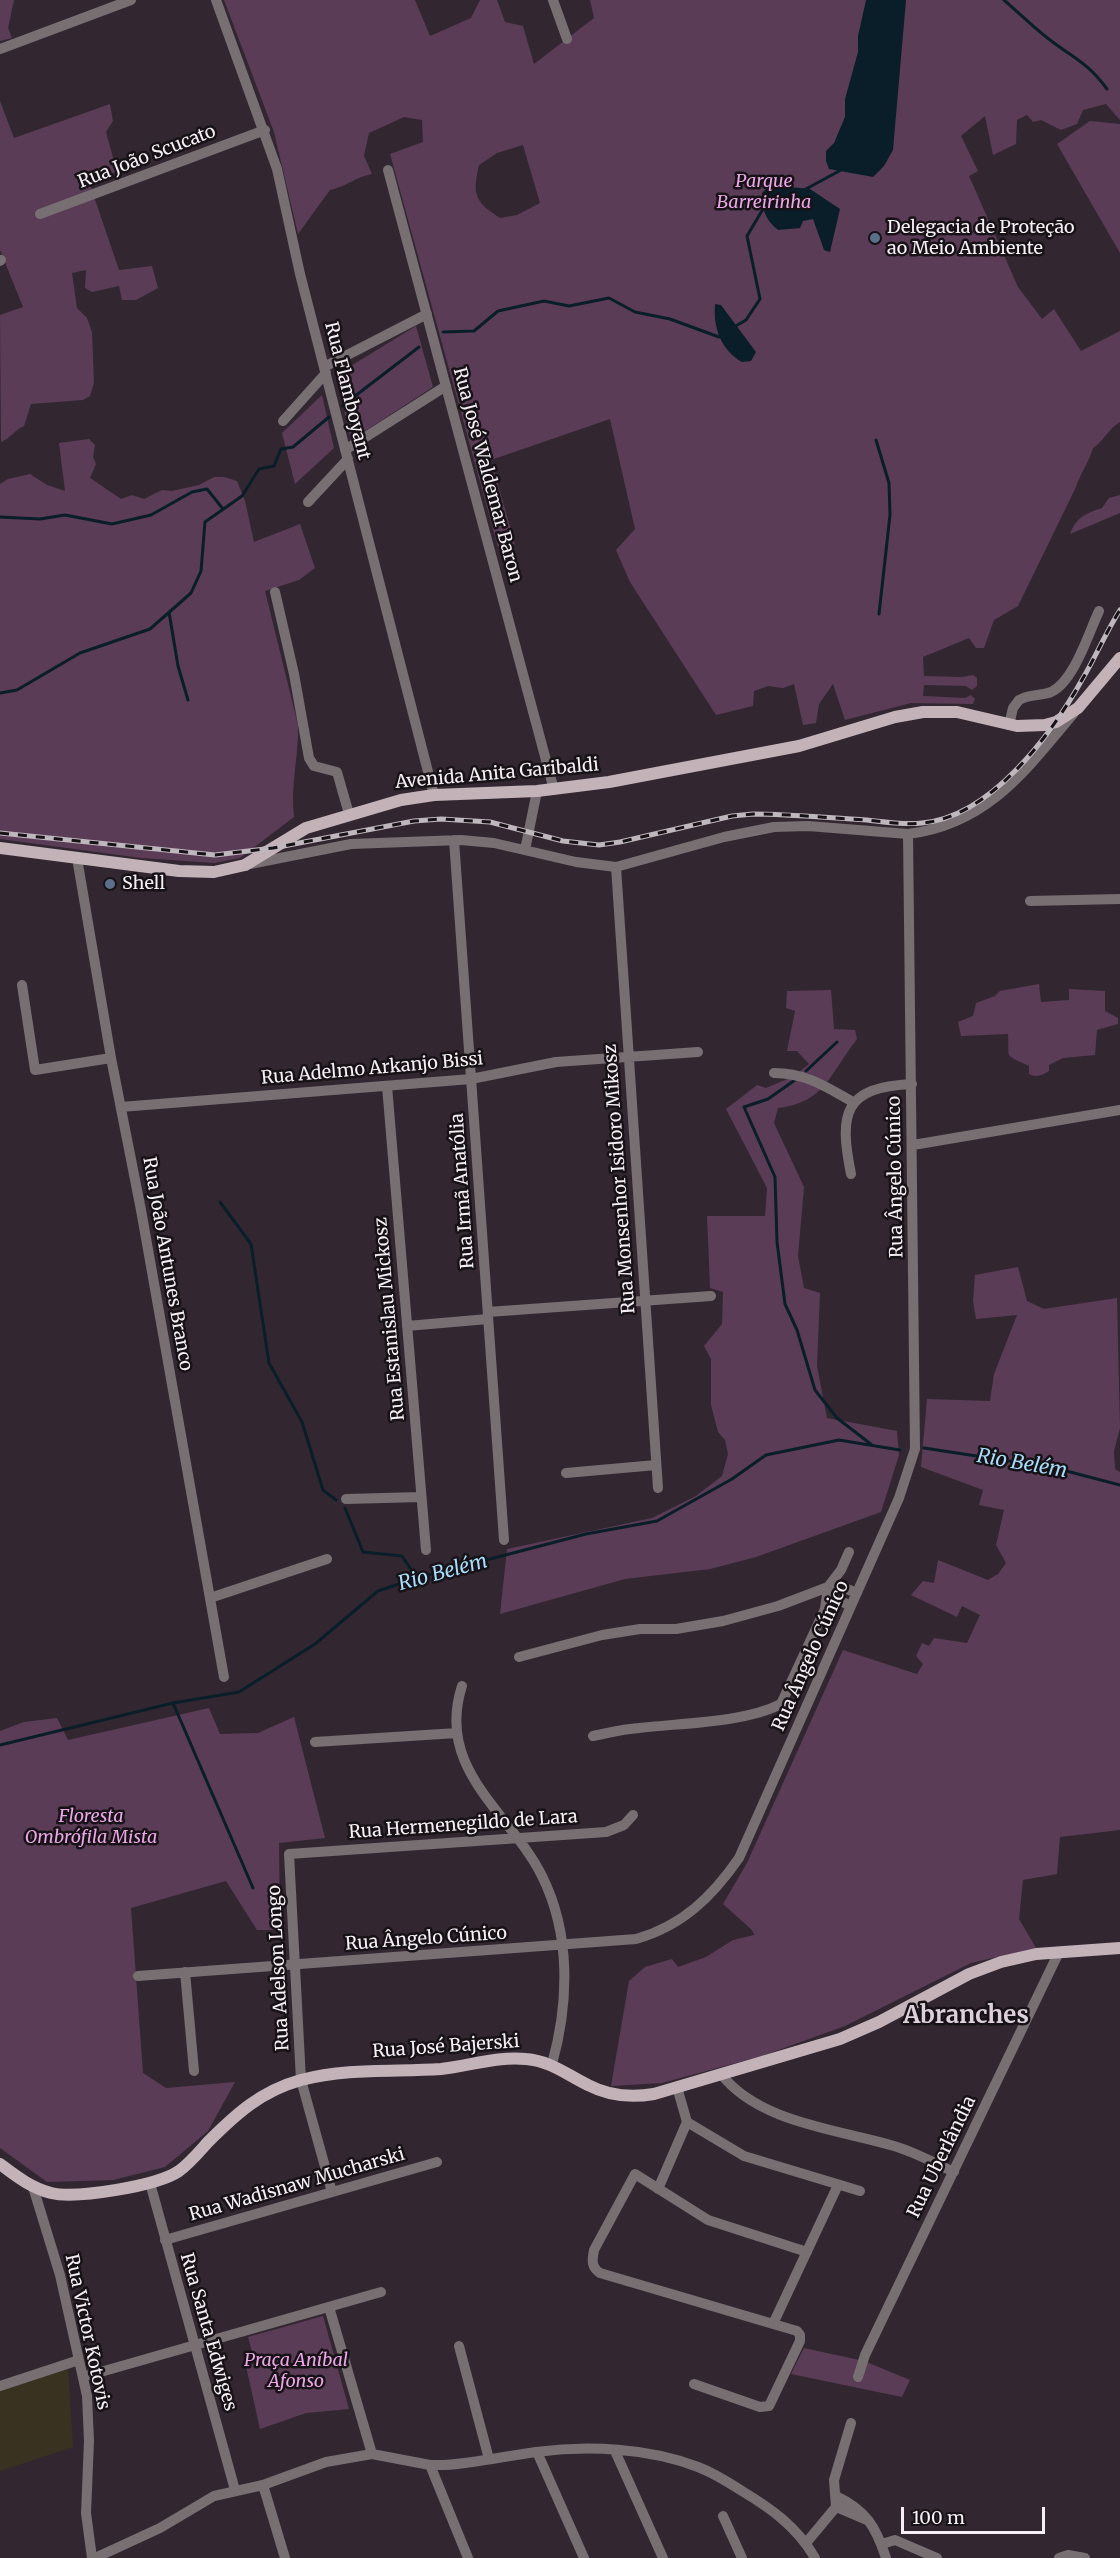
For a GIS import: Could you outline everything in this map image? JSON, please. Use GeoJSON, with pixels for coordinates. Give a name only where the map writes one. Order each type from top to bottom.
{"type":"FeatureCollection","features":[{"type":"Feature","properties":{"kind":"main road","name":"Avenida Anita Garibaldi"},"geometry":{"type":"LineString","coordinates":[[0,848],[199,873],[245,865],[306,828],[401,800],[434,795],[554,790],[609,782],[799,746],[896,717],[923,712],[957,712],[1009,725],[1046,725],[1056,722],[1078,708],[1120,658]]}},
{"type":"Feature","properties":{"kind":"main road","name":"Rua José Bajerski"},"geometry":{"type":"LineString","coordinates":[[0,2164],[33,2187],[52,2193],[79,2194],[150,2183],[181,2169],[229,2120],[252,2101],[301,2080],[345,2072],[439,2069],[525,2058],[552,2064],[586,2085],[618,2096],[643,2096],[840,2039],[986,1967],[1028,1955],[1120,1948]]}},
{"type":"Feature","properties":{"kind":"street"},"geometry":{"type":"LineString","coordinates":[[0,49],[131,0]]}},
{"type":"Feature","properties":{"kind":"street","name":"Rua Flamboyant"},"geometry":{"type":"LineString","coordinates":[[216,0],[265,130],[281,182],[297,261],[434,795]]}},
{"type":"Feature","properties":{"kind":"street"},"geometry":{"type":"LineString","coordinates":[[553,0],[567,39]]}},
{"type":"Feature","properties":{"kind":"street","name":"Rua João Scucato"},"geometry":{"type":"LineString","coordinates":[[40,214],[265,130]]}},
{"type":"Feature","properties":{"kind":"street","name":"Rua José Waldemar Baron"},"geometry":{"type":"LineString","coordinates":[[388,170],[554,790]]}},
{"type":"Feature","properties":{"kind":"street"},"geometry":{"type":"LineString","coordinates":[[283,421],[325,370],[427,314]]}},
{"type":"Feature","properties":{"kind":"street"},"geometry":{"type":"LineString","coordinates":[[308,502],[346,454],[446,386]]}},
{"type":"Feature","properties":{"kind":"street"},"geometry":{"type":"LineString","coordinates":[[275,592],[294,674],[309,758],[314,766],[337,772],[349,814]]}},
{"type":"Feature","properties":{"kind":"street"},"geometry":{"type":"LineString","coordinates":[[1009,725],[1013,708],[1019,700],[1051,692],[1062,683],[1074,666],[1099,611]]}},
{"type":"Feature","properties":{"kind":"street"},"geometry":{"type":"LineString","coordinates":[[245,865],[351,844],[454,840],[482,841],[592,865],[616,867],[724,837],[774,827],[808,826],[908,834],[941,828],[957,822],[990,803],[1020,776],[1078,708]]}},
{"type":"Feature","properties":{"kind":"street"},"geometry":{"type":"LineString","coordinates":[[525,850],[537,791]]}},
{"type":"Feature","properties":{"kind":"street","name":"Rua Ângelo Cúnico"},"geometry":{"type":"LineString","coordinates":[[138,1976],[619,1941],[655,1934],[691,1914],[720,1884],[739,1858],[906,1480],[915,1449],[908,834]]}},
{"type":"Feature","properties":{"kind":"street","name":"Rua Irmã Anatólia"},"geometry":{"type":"LineString","coordinates":[[454,840],[504,1539]]}},
{"type":"Feature","properties":{"kind":"street","name":"Rua João Antunes Branco"},"geometry":{"type":"LineString","coordinates":[[77,858],[111,1058],[224,1677]]}},
{"type":"Feature","properties":{"kind":"street","name":"Rua Monsenhor Isidoro Mikosz"},"geometry":{"type":"LineString","coordinates":[[616,867],[658,1488]]}},
{"type":"Feature","properties":{"kind":"street"},"geometry":{"type":"LineString","coordinates":[[1030,901],[1120,899]]}},
{"type":"Feature","properties":{"kind":"street"},"geometry":{"type":"LineString","coordinates":[[22,985],[35,1070],[111,1058]]}},
{"type":"Feature","properties":{"kind":"street","name":"Rua Adelmo Arkanjo Bissi"},"geometry":{"type":"LineString","coordinates":[[121,1107],[471,1079],[545,1063],[698,1052]]}},
{"type":"Feature","properties":{"kind":"street"},"geometry":{"type":"LineString","coordinates":[[774,1073],[805,1076],[853,1102]]}},
{"type":"Feature","properties":{"kind":"street"},"geometry":{"type":"LineString","coordinates":[[851,1174],[844,1136],[848,1113],[853,1102],[872,1091],[890,1086],[912,1084]]}},
{"type":"Feature","properties":{"kind":"street","name":"Rua Estanislau Mickosz"},"geometry":{"type":"LineString","coordinates":[[387,1086],[426,1550]]}},
{"type":"Feature","properties":{"kind":"street"},"geometry":{"type":"LineString","coordinates":[[913,1145],[1120,1110]]}},
{"type":"Feature","properties":{"kind":"street"},"geometry":{"type":"LineString","coordinates":[[407,1326],[488,1315],[711,1296]]}},
{"type":"Feature","properties":{"kind":"street"},"geometry":{"type":"LineString","coordinates":[[566,1473],[656,1465]]}},
{"type":"Feature","properties":{"kind":"street"},"geometry":{"type":"LineString","coordinates":[[346,1499],[422,1497]]}},
{"type":"Feature","properties":{"kind":"street"},"geometry":{"type":"LineString","coordinates":[[593,1736],[634,1728],[725,1719],[781,1704],[825,1609],[828,1587],[841,1570],[849,1552]]}},
{"type":"Feature","properties":{"kind":"street"},"geometry":{"type":"LineString","coordinates":[[210,1598],[327,1559]]}},
{"type":"Feature","properties":{"kind":"street"},"geometry":{"type":"LineString","coordinates":[[519,1657],[578,1640],[624,1631],[676,1629],[723,1621],[759,1612],[828,1587],[839,1586],[857,1593]]}},
{"type":"Feature","properties":{"kind":"street"},"geometry":{"type":"LineString","coordinates":[[828,1587],[834,1598],[851,1606]]}},
{"type":"Feature","properties":{"kind":"street"},"geometry":{"type":"LineString","coordinates":[[462,1686],[457,1707],[458,1733],[465,1763],[481,1794],[534,1861],[548,1890],[562,1945],[564,2004],[560,2036],[552,2064]]}},
{"type":"Feature","properties":{"kind":"street"},"geometry":{"type":"LineString","coordinates":[[315,1742],[458,1733]]}},
{"type":"Feature","properties":{"kind":"street","name":"Rua Hermenegildo de Lara"},"geometry":{"type":"LineString","coordinates":[[289,1854],[606,1832],[624,1825],[633,1815]]}},
{"type":"Feature","properties":{"kind":"street","name":"Rua Adelson Longo"},"geometry":{"type":"LineString","coordinates":[[289,1854],[301,2080],[332,2192]]}},
{"type":"Feature","properties":{"kind":"street","name":"Rua Uberlândia"},"geometry":{"type":"LineString","coordinates":[[858,2377],[865,2355],[1059,1952]]}},
{"type":"Feature","properties":{"kind":"street"},"geometry":{"type":"LineString","coordinates":[[185,1972],[194,2071]]}},
{"type":"Feature","properties":{"kind":"street"},"geometry":{"type":"LineString","coordinates":[[721,2074],[742,2096],[771,2112],[895,2146],[954,2172]]}},
{"type":"Feature","properties":{"kind":"street"},"geometry":{"type":"LineString","coordinates":[[658,2189],[685,2117],[677,2088]]}},
{"type":"Feature","properties":{"kind":"street"},"geometry":{"type":"LineString","coordinates":[[685,2117],[722,2145],[744,2156],[860,2191]]}},
{"type":"Feature","properties":{"kind":"street","name":"Rua Wadisnaw Mucharski"},"geometry":{"type":"LineString","coordinates":[[165,2240],[437,2162]]}},
{"type":"Feature","properties":{"kind":"street"},"geometry":{"type":"LineString","coordinates":[[694,2384],[760,2407],[768,2406],[773,2402],[801,2338],[797,2331],[595,2270],[592,2259],[594,2250],[635,2174],[708,2220],[807,2253]]}},
{"type":"Feature","properties":{"kind":"street","name":"Rua Santa Edwiges"},"geometry":{"type":"LineString","coordinates":[[150,2183],[235,2490]]}},
{"type":"Feature","properties":{"kind":"street"},"geometry":{"type":"LineString","coordinates":[[773,2324],[838,2185]]}},
{"type":"Feature","properties":{"kind":"street","name":"Rua Victor Kotovis"},"geometry":{"type":"LineString","coordinates":[[33,2187],[60,2275],[83,2377],[89,2425],[86,2513],[93,2558]]}},
{"type":"Feature","properties":{"kind":"street"},"geometry":{"type":"LineString","coordinates":[[83,2377],[381,2292]]}},
{"type":"Feature","properties":{"kind":"street"},"geometry":{"type":"LineString","coordinates":[[329,2307],[372,2454]]}},
{"type":"Feature","properties":{"kind":"street"},"geometry":{"type":"LineString","coordinates":[[459,2346],[489,2459]]}},
{"type":"Feature","properties":{"kind":"street"},"geometry":{"type":"LineString","coordinates":[[0,2386],[79,2360]]}},
{"type":"Feature","properties":{"kind":"street"},"geometry":{"type":"LineString","coordinates":[[806,2543],[836,2507],[834,2480],[851,2423]]}},
{"type":"Feature","properties":{"kind":"street"},"geometry":{"type":"LineString","coordinates":[[93,2558],[160,2528],[214,2496],[263,2485],[326,2462],[372,2454],[430,2465],[457,2464],[537,2452],[578,2449],[615,2451],[675,2460],[715,2475],[772,2510],[795,2530],[815,2558]]}},
{"type":"Feature","properties":{"kind":"street"},"geometry":{"type":"LineString","coordinates":[[615,2451],[663,2558]]}},
{"type":"Feature","properties":{"kind":"street"},"geometry":{"type":"LineString","coordinates":[[537,2452],[584,2558]]}},
{"type":"Feature","properties":{"kind":"street"},"geometry":{"type":"LineString","coordinates":[[430,2465],[468,2558]]}},
{"type":"Feature","properties":{"kind":"street"},"geometry":{"type":"LineString","coordinates":[[263,2485],[285,2558]]}},
{"type":"Feature","properties":{"kind":"street"},"geometry":{"type":"LineString","coordinates":[[836,2496],[854,2504],[870,2522],[882,2544],[886,2558]]}},
{"type":"Feature","properties":{"kind":"street"},"geometry":{"type":"LineString","coordinates":[[836,2507],[870,2522]]}},
{"type":"Feature","properties":{"kind":"street"},"geometry":{"type":"LineString","coordinates":[[723,2516],[742,2558]]}},
{"type":"Feature","properties":{"kind":"street"},"geometry":{"type":"LineString","coordinates":[[882,2544],[895,2540],[937,2558]]}},
{"type":"Feature","properties":{"kind":"street"},"geometry":{"type":"LineString","coordinates":[[1059,2558],[1078,2555],[1085,2558]]}},
{"type":"Feature","properties":{"kind":"shaded area"},"geometry":{"type":"Polygon","coordinates":[[[68,2367],[73,2447],[0,2471],[0,2388],[68,2367]]]}},
{"type":"Feature","properties":{"kind":"green space"},"geometry":{"type":"Polygon","coordinates":[[[0,0],[14,0],[8,28],[12,38],[0,41],[0,0]]]}},
{"type":"Feature","properties":{"kind":"green space","name":"Parque Barreirinha"},"geometry":{"type":"Polygon","coordinates":[[[224,0],[415,0],[430,36],[471,18],[480,0],[497,0],[505,22],[523,26],[534,64],[594,18],[590,0],[1120,0],[1120,120],[1106,104],[1083,110],[1077,124],[1061,130],[1041,120],[1033,122],[1027,115],[1017,120],[1016,144],[993,155],[985,116],[961,136],[978,171],[969,176],[1018,287],[1042,319],[1054,309],[1081,351],[1120,331],[1120,422],[1093,448],[1018,606],[994,620],[984,648],[976,648],[969,638],[923,657],[924,676],[973,675],[977,678],[977,686],[972,690],[966,686],[924,685],[923,696],[965,698],[971,695],[975,699],[973,704],[911,703],[845,720],[833,684],[819,704],[816,723],[803,725],[794,684],[783,688],[768,686],[754,691],[753,706],[716,715],[630,582],[616,550],[635,529],[610,419],[491,460],[515,544],[499,551],[390,154],[423,142],[422,120],[404,117],[369,133],[364,156],[372,174],[330,190],[298,234],[274,132],[224,0]],[[523,145],[497,153],[479,165],[476,184],[478,197],[485,207],[500,218],[517,215],[540,203],[523,145]]]}},
{"type":"Feature","properties":{"kind":"green space"},"geometry":{"type":"Polygon","coordinates":[[[0,101],[14,138],[110,104],[113,121],[106,132],[117,172],[88,179],[119,270],[152,266],[158,288],[136,300],[122,300],[119,286],[92,292],[85,288],[86,270],[72,273],[77,308],[87,318],[92,332],[94,383],[90,396],[83,400],[31,404],[24,426],[1,442],[0,315],[23,307],[0,250],[0,101]]]}},
{"type":"Feature","properties":{"kind":"green space"},"geometry":{"type":"Polygon","coordinates":[[[1090,121],[1120,124],[1120,253],[1057,144],[1090,121]]]}},
{"type":"Feature","properties":{"kind":"green space"},"geometry":{"type":"Polygon","coordinates":[[[416,326],[433,387],[351,440],[336,375],[416,326]]]}},
{"type":"Feature","properties":{"kind":"green space"},"geometry":{"type":"Polygon","coordinates":[[[322,395],[334,448],[295,484],[282,433],[322,395]]]}},
{"type":"Feature","properties":{"kind":"green space"},"geometry":{"type":"Polygon","coordinates":[[[89,439],[95,445],[93,457],[96,464],[90,478],[121,499],[132,495],[144,499],[162,490],[172,491],[199,485],[214,477],[224,477],[237,481],[245,501],[254,542],[300,524],[315,568],[299,580],[265,591],[298,725],[293,794],[294,817],[240,858],[214,863],[141,858],[0,839],[0,484],[8,479],[30,474],[47,485],[65,491],[59,443],[89,439]]]}},
{"type":"Feature","properties":{"kind":"green space"},"geometry":{"type":"Polygon","coordinates":[[[1120,495],[1120,513],[1070,534],[1075,523],[1083,516],[1102,508],[1109,498],[1120,495]]]}},
{"type":"Feature","properties":{"kind":"green space"},"geometry":{"type":"Polygon","coordinates":[[[1039,984],[1041,1002],[1069,1000],[1069,989],[1105,991],[1105,1011],[1118,1018],[1118,1024],[1097,1030],[1095,1055],[1063,1058],[1049,1065],[1049,1071],[1034,1076],[1029,1074],[1029,1066],[1009,1055],[1008,1034],[961,1036],[958,1022],[973,1016],[976,1003],[995,996],[1000,991],[1039,984]]]}},
{"type":"Feature","properties":{"kind":"green space"},"geometry":{"type":"Polygon","coordinates":[[[831,990],[834,1029],[855,1030],[857,1039],[817,1093],[794,1105],[778,1108],[774,1123],[804,1187],[798,1256],[804,1288],[820,1293],[817,1366],[827,1418],[897,1431],[899,1455],[881,1512],[756,1557],[710,1569],[625,1579],[500,1614],[507,1549],[652,1518],[696,1496],[722,1476],[728,1454],[725,1440],[718,1432],[711,1405],[711,1359],[704,1346],[722,1324],[723,1292],[710,1288],[707,1216],[765,1216],[767,1188],[726,1109],[757,1085],[766,1088],[792,1077],[809,1064],[797,1051],[787,1051],[795,1011],[786,1008],[787,991],[831,990]]]}},
{"type":"Feature","properties":{"kind":"green space"},"geometry":{"type":"Polygon","coordinates":[[[1018,1267],[1027,1301],[1044,1309],[1117,1298],[1120,1428],[1114,1451],[1115,1469],[1120,1472],[1120,1830],[1060,1837],[1057,1874],[1023,1880],[1019,1919],[1036,1948],[971,1963],[845,2026],[762,2056],[662,2083],[611,2086],[629,1981],[645,1967],[672,1959],[678,1967],[706,1957],[733,1940],[754,1935],[752,1930],[723,1904],[747,1863],[843,1650],[917,1674],[923,1664],[916,1656],[922,1643],[929,1646],[934,1638],[967,1643],[980,1615],[962,1606],[957,1617],[911,1595],[923,1581],[934,1583],[938,1560],[988,1580],[998,1574],[1006,1563],[996,1545],[1004,1510],[979,1505],[983,1490],[921,1467],[927,1399],[990,1401],[994,1374],[1017,1315],[976,1319],[973,1301],[975,1275],[1018,1267]]]}},
{"type":"Feature","properties":{"kind":"green space","name":"Floresta Ombrófila Mista"},"geometry":{"type":"Polygon","coordinates":[[[209,1708],[220,1734],[258,1733],[294,1717],[325,1838],[279,1843],[280,1930],[257,1930],[226,1881],[131,1908],[143,2073],[166,2088],[235,2082],[208,2131],[165,2167],[113,2180],[47,2182],[0,2148],[0,1731],[24,1722],[57,1718],[68,1740],[209,1708]]]}},
{"type":"Feature","properties":{"kind":"green space","name":"Praça Aníbal Afonso"},"geometry":{"type":"Polygon","coordinates":[[[323,2316],[349,2409],[306,2413],[260,2429],[246,2366],[255,2363],[248,2337],[323,2316]]]}},
{"type":"Feature","properties":{"kind":"green space"},"geometry":{"type":"Polygon","coordinates":[[[804,2348],[864,2361],[910,2380],[902,2397],[791,2374],[804,2348]]]}},
{"type":"Feature","properties":{"kind":"water"},"geometry":{"type":"Polygon","coordinates":[[[866,0],[906,0],[893,150],[884,166],[873,177],[829,169],[826,161],[826,151],[834,143],[845,117],[845,99],[858,52],[858,36],[866,0]]]}},
{"type":"Feature","properties":{"kind":"water"},"geometry":{"type":"Polygon","coordinates":[[[770,185],[810,189],[840,209],[830,252],[824,250],[813,219],[803,221],[800,228],[778,230],[770,222],[765,214],[762,193],[770,185]]]}},
{"type":"Feature","properties":{"kind":"water"},"geometry":{"type":"Polygon","coordinates":[[[715,304],[721,305],[756,352],[751,361],[742,362],[724,345],[715,322],[715,304]]]}},
{"type":"Feature","properties":{"kind":"waterway"},"geometry":{"type":"LineString","coordinates":[[1004,0],[1044,35],[1087,67],[1107,89]]}},
{"type":"Feature","properties":{"kind":"waterway"},"geometry":{"type":"LineString","coordinates":[[804,190],[843,169]]}},
{"type":"Feature","properties":{"kind":"waterway"},"geometry":{"type":"LineString","coordinates":[[734,327],[746,320],[760,299],[747,236],[763,209]]}},
{"type":"Feature","properties":{"kind":"waterway"},"geometry":{"type":"LineString","coordinates":[[443,332],[474,331],[498,311],[544,301],[569,306],[609,298],[635,312],[670,319],[719,337],[721,335]]}},
{"type":"Feature","properties":{"kind":"waterway"},"geometry":{"type":"LineString","coordinates":[[342,406],[419,347]]}},
{"type":"Feature","properties":{"kind":"waterway"},"geometry":{"type":"LineString","coordinates":[[0,693],[17,690],[80,653],[150,629],[191,593],[201,571],[205,522],[242,496],[259,469],[274,466],[281,449],[293,447],[329,417]]}},
{"type":"Feature","properties":{"kind":"waterway"},"geometry":{"type":"LineString","coordinates":[[876,440],[889,483],[890,515],[879,614]]}},
{"type":"Feature","properties":{"kind":"waterway"},"geometry":{"type":"LineString","coordinates":[[0,517],[40,519],[65,515],[112,524],[151,515],[192,492],[207,489],[223,509]]}},
{"type":"Feature","properties":{"kind":"waterway"},"geometry":{"type":"LineString","coordinates":[[169,612],[178,666],[188,700]]}},
{"type":"Feature","properties":{"kind":"waterway"},"geometry":{"type":"LineString","coordinates":[[806,1071],[837,1042]]}},
{"type":"Feature","properties":{"kind":"waterway"},"geometry":{"type":"LineString","coordinates":[[795,1080],[768,1099],[744,1107],[775,1177],[777,1242],[785,1304],[797,1330],[815,1390],[837,1418],[872,1445]]}},
{"type":"Feature","properties":{"kind":"waterway"},"geometry":{"type":"LineString","coordinates":[[220,1202],[251,1244],[269,1363],[302,1422],[323,1490],[336,1500]]}},
{"type":"Feature","properties":{"kind":"waterway","name":"Rio Belém"},"geometry":{"type":"LineString","coordinates":[[0,1745],[173,1703],[239,1692],[315,1644],[378,1591],[417,1578],[586,1534],[657,1521],[732,1479],[766,1455],[839,1440],[900,1450]]}},
{"type":"Feature","properties":{"kind":"waterway","name":"Rio Belém"},"geometry":{"type":"LineString","coordinates":[[924,1448],[1055,1468],[1120,1485]]}},
{"type":"Feature","properties":{"kind":"waterway"},"geometry":{"type":"LineString","coordinates":[[345,1508],[363,1552],[402,1556],[416,1577]]}},
{"type":"Feature","properties":{"kind":"waterway"},"geometry":{"type":"LineString","coordinates":[[173,1703],[253,1888]]}},
{"type":"Feature","properties":{"kind":"railway"},"geometry":{"type":"LineString","coordinates":[[0,833],[215,855],[273,848],[414,821],[441,819],[490,822],[563,841],[599,845],[732,816],[753,814],[922,823],[947,817],[972,806],[1017,769],[1037,747],[1070,700],[1120,610]]}},
{"type":"Feature","properties":{"kind":"place","name":"Delegacia de Proteção ao Meio Ambiente"},"geometry":{"type":"Point","coordinates":[875,238]}},
{"type":"Feature","properties":{"kind":"place","name":"Shell"},"geometry":{"type":"Point","coordinates":[110,884]}},
{"type":"Feature","properties":{"kind":"district","name":"Abranches"},"geometry":{"type":"Point","coordinates":[966,2016]}}]}
